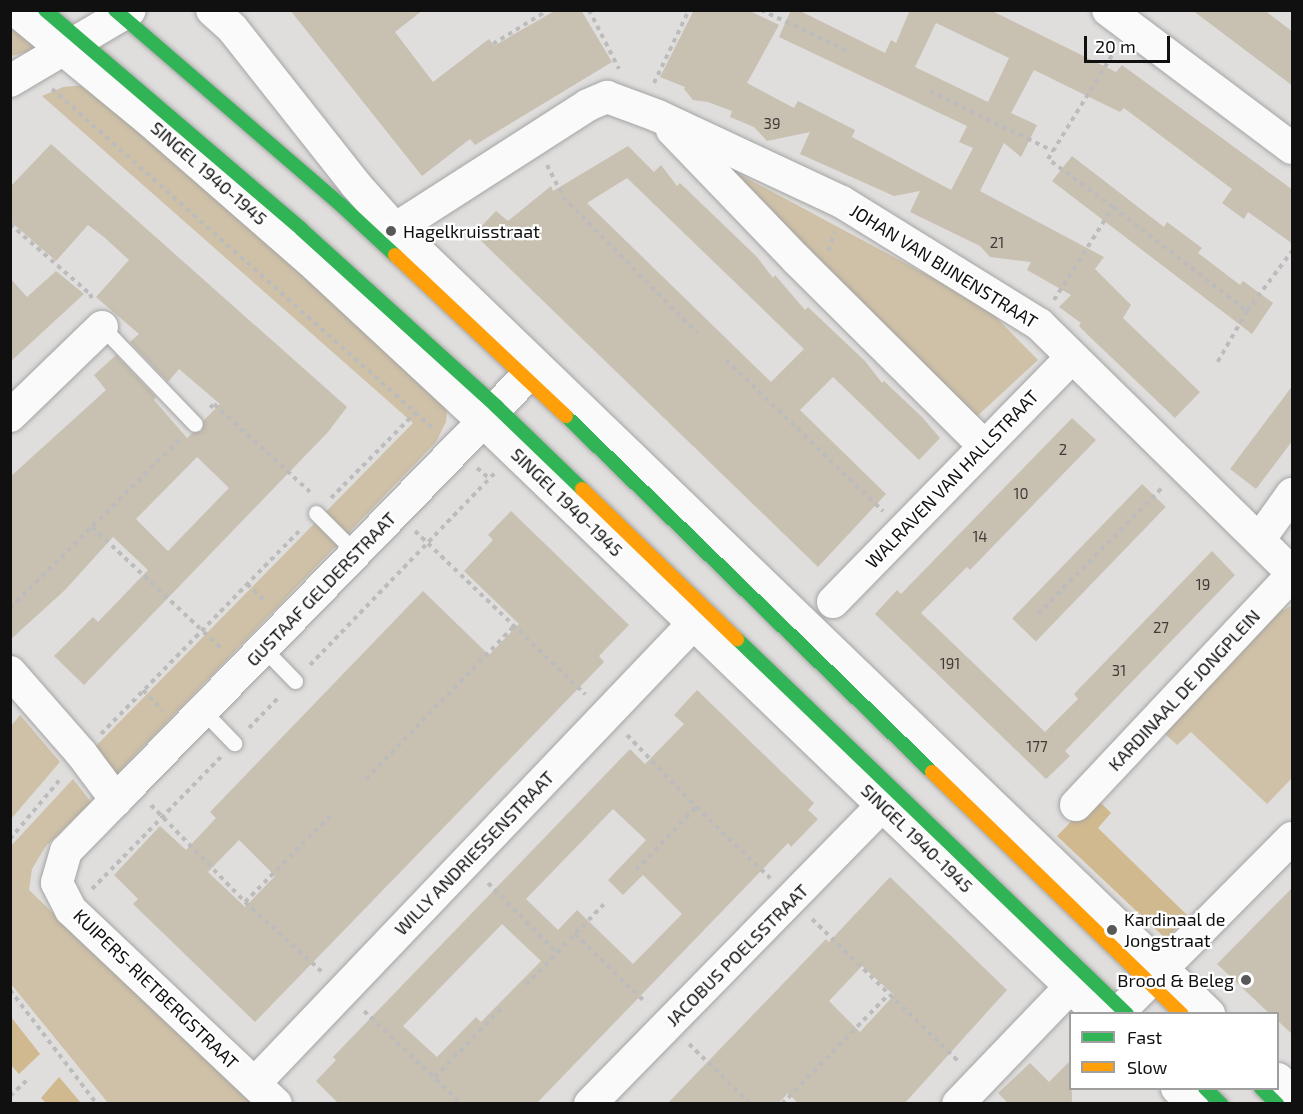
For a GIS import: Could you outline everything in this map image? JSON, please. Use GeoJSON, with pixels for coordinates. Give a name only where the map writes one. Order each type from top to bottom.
{"type":"FeatureCollection","features":[{"type":"Feature","properties":{"kind":"main road","name":"SINGEL 1940-1945"},"geometry":{"type":"LineString","coordinates":[[45,10],[73,45]]}},
{"type":"Feature","properties":{"kind":"main road"},"geometry":{"type":"LineString","coordinates":[[122,12],[341,205],[526,377],[1156,976],[1181,1012]]}},
{"type":"Feature","properties":{"kind":"main road","name":"SINGEL 1940-1945"},"geometry":{"type":"LineString","coordinates":[[490,414],[1116,1012]]}},
{"type":"Feature","properties":{"kind":"main road"},"geometry":{"type":"LineString","coordinates":[[1206,1090],[1221,1104]]}},
{"type":"Feature","properties":{"kind":"main road"},"geometry":{"type":"LineString","coordinates":[[1263,1090],[1277,1104]]}},
{"type":"Feature","properties":{"kind":"street","name":"SINGEL 1940-1945"},"geometry":{"type":"LineString","coordinates":[[15,10],[73,45],[150,121],[490,414],[694,623],[1071,986],[1116,1012]]}},
{"type":"Feature","properties":{"kind":"street"},"geometry":{"type":"LineString","coordinates":[[213,10],[232,28],[356,185],[395,229],[1156,976],[1206,1012]]}},
{"type":"Feature","properties":{"kind":"street"},"geometry":{"type":"LineString","coordinates":[[21,75],[73,45],[122,12]]}},
{"type":"Feature","properties":{"kind":"street"},"geometry":{"type":"LineString","coordinates":[[1119,18],[1293,148]]}},
{"type":"Feature","properties":{"kind":"street","name":"JOHAN VAN BIJNENSTRAAT"},"geometry":{"type":"LineString","coordinates":[[395,229],[588,105],[607,97],[649,113],[843,202],[1039,324],[1293,574]]}},
{"type":"Feature","properties":{"kind":"street","name":"JOHAN VAN BIJNENSTRAAT"},"geometry":{"type":"LineString","coordinates":[[649,113],[984,446]]}},
{"type":"Feature","properties":{"kind":"street"},"geometry":{"type":"LineString","coordinates":[[10,416],[102,327]]}},
{"type":"Feature","properties":{"kind":"street","name":"WALRAVEN VAN HALLSTRAAT"},"geometry":{"type":"LineString","coordinates":[[833,602],[1072,357]]}},
{"type":"Feature","properties":{"kind":"street","name":"GUSTAAF GELDERSTRAAT"},"geometry":{"type":"LineString","coordinates":[[124,792],[526,377]]}},
{"type":"Feature","properties":{"kind":"street"},"geometry":{"type":"LineString","coordinates":[[1258,540],[1293,494]]}},
{"type":"Feature","properties":{"kind":"street","name":"KARDINAAL DE JONGPLEIN"},"geometry":{"type":"LineString","coordinates":[[1076,805],[1293,574]]}},
{"type":"Feature","properties":{"kind":"street","name":"WILLY ANDRIESSENSTRAAT"},"geometry":{"type":"LineString","coordinates":[[265,1093],[342,991],[694,623]]}},
{"type":"Feature","properties":{"kind":"street"},"geometry":{"type":"LineString","coordinates":[[10,672],[81,753],[124,792]]}},
{"type":"Feature","properties":{"kind":"street","name":"KUIPERS-RIETBERGSTRAAT"},"geometry":{"type":"LineString","coordinates":[[124,792],[66,851],[57,884],[71,910],[265,1093]]}},
{"type":"Feature","properties":{"kind":"street","name":"JACOBUS POELSSTRAAT"},"geometry":{"type":"LineString","coordinates":[[590,1104],[884,806]]}},
{"type":"Feature","properties":{"kind":"street"},"geometry":{"type":"LineString","coordinates":[[1116,1012],[1156,976],[1293,838]]}},
{"type":"Feature","properties":{"kind":"street"},"geometry":{"type":"LineString","coordinates":[[958,1104],[1071,986]]}},
{"type":"Feature","properties":{"kind":"street"},"geometry":{"type":"LineString","coordinates":[[1279,1080],[1293,1093]]}},
{"type":"Feature","properties":{"kind":"street"},"geometry":{"type":"LineString","coordinates":[[1178,1090],[1192,1104]]}},
{"type":"Feature","properties":{"kind":"lane"},"geometry":{"type":"LineString","coordinates":[[102,327],[195,424]]}},
{"type":"Feature","properties":{"kind":"lane"},"geometry":{"type":"LineString","coordinates":[[320,509],[356,553]]}},
{"type":"Feature","properties":{"kind":"lane"},"geometry":{"type":"LineString","coordinates":[[253,658],[295,681]]}},
{"type":"Feature","properties":{"kind":"lane"},"geometry":{"type":"LineString","coordinates":[[203,711],[234,743]]}},
{"type":"Feature","properties":{"kind":"path"},"geometry":{"type":"LineString","coordinates":[[494,44],[548,10]]}},
{"type":"Feature","properties":{"kind":"path"},"geometry":{"type":"LineString","coordinates":[[589,10],[620,70]]}},
{"type":"Feature","properties":{"kind":"path"},"geometry":{"type":"LineString","coordinates":[[649,113],[689,10]]}},
{"type":"Feature","properties":{"kind":"path"},"geometry":{"type":"LineString","coordinates":[[761,10],[848,51]]}},
{"type":"Feature","properties":{"kind":"path"},"geometry":{"type":"LineString","coordinates":[[1119,18],[1048,159],[1247,311]]}},
{"type":"Feature","properties":{"kind":"path"},"geometry":{"type":"LineString","coordinates":[[21,75],[490,479]]}},
{"type":"Feature","properties":{"kind":"path"},"geometry":{"type":"LineString","coordinates":[[930,91],[1053,151]]}},
{"type":"Feature","properties":{"kind":"path"},"geometry":{"type":"LineString","coordinates":[[535,141],[563,197],[697,333]]}},
{"type":"Feature","properties":{"kind":"path"},"geometry":{"type":"LineString","coordinates":[[820,283],[843,202]]}},
{"type":"Feature","properties":{"kind":"path"},"geometry":{"type":"LineString","coordinates":[[1039,324],[1113,207]]}},
{"type":"Feature","properties":{"kind":"path"},"geometry":{"type":"LineString","coordinates":[[10,224],[90,294],[102,327]]}},
{"type":"Feature","properties":{"kind":"path"},"geometry":{"type":"LineString","coordinates":[[1217,363],[1247,311],[1293,251]]}},
{"type":"Feature","properties":{"kind":"path"},"geometry":{"type":"LineString","coordinates":[[726,360],[903,530]]}},
{"type":"Feature","properties":{"kind":"path"},"geometry":{"type":"LineString","coordinates":[[10,608],[214,404],[320,509]]}},
{"type":"Feature","properties":{"kind":"path"},"geometry":{"type":"LineString","coordinates":[[10,839],[81,753],[416,413]]}},
{"type":"Feature","properties":{"kind":"path"},"geometry":{"type":"LineString","coordinates":[[1038,614],[1183,466]]}},
{"type":"Feature","properties":{"kind":"path"},"geometry":{"type":"LineString","coordinates":[[395,512],[606,714]]}},
{"type":"Feature","properties":{"kind":"path"},"geometry":{"type":"LineString","coordinates":[[92,527],[202,630],[253,658]]}},
{"type":"Feature","properties":{"kind":"path"},"geometry":{"type":"LineString","coordinates":[[366,779],[515,625]]}},
{"type":"Feature","properties":{"kind":"path"},"geometry":{"type":"LineString","coordinates":[[124,792],[462,1104]]}},
{"type":"Feature","properties":{"kind":"path"},"geometry":{"type":"LineString","coordinates":[[636,870],[696,807]]}},
{"type":"Feature","properties":{"kind":"path"},"geometry":{"type":"LineString","coordinates":[[245,902],[331,815]]}},
{"type":"Feature","properties":{"kind":"path"},"geometry":{"type":"LineString","coordinates":[[466,862],[557,953]]}},
{"type":"Feature","properties":{"kind":"path"},"geometry":{"type":"LineString","coordinates":[[526,985],[604,904]]}},
{"type":"Feature","properties":{"kind":"path"},"geometry":{"type":"LineString","coordinates":[[10,990],[97,1104]]}},
{"type":"Feature","properties":{"kind":"path"},"geometry":{"type":"LineString","coordinates":[[782,1104],[888,995]]}},
{"type":"Feature","properties":{"kind":"path"},"geometry":{"type":"LineString","coordinates":[[435,1077],[501,1009]]}},
{"type":"Feature","properties":{"kind":"path"},"geometry":{"type":"LineString","coordinates":[[10,1096],[29,1078]]}},
{"type":"Feature","properties":{"kind":"shaded area"},"geometry":{"type":"Polygon","coordinates":[[[11,25],[40,49],[11,56],[11,25]]]}},
{"type":"Feature","properties":{"kind":"shaded area"},"geometry":{"type":"Polygon","coordinates":[[[84,85],[173,159],[365,327],[441,400],[447,411],[446,422],[436,442],[109,782],[90,752],[413,423],[42,96],[63,87],[84,85]]]}},
{"type":"Feature","properties":{"kind":"shaded area"},"geometry":{"type":"Polygon","coordinates":[[[698,152],[961,293],[967,288],[1038,360],[975,418],[698,152]]]}},
{"type":"Feature","properties":{"kind":"shaded area"},"geometry":{"type":"Polygon","coordinates":[[[1292,605],[1292,778],[1267,804],[1191,732],[1177,745],[1162,731],[1279,606],[1284,610],[1292,605]]]}},
{"type":"Feature","properties":{"kind":"shaded area"},"geometry":{"type":"Polygon","coordinates":[[[20,715],[60,762],[11,819],[11,726],[20,715]]]}},
{"type":"Feature","properties":{"kind":"shaded area"},"geometry":{"type":"Polygon","coordinates":[[[73,779],[91,802],[46,846],[32,869],[29,890],[252,1103],[108,1103],[11,984],[10,847],[73,779]]]}},
{"type":"Feature","properties":{"kind":"shaded area"},"geometry":{"type":"Polygon","coordinates":[[[1095,797],[1111,813],[1098,828],[1188,916],[1166,939],[1057,836],[1095,797]]]}},
{"type":"Feature","properties":{"kind":"shaded area"},"geometry":{"type":"Polygon","coordinates":[[[11,1017],[40,1054],[19,1074],[11,1065],[11,1017]]]}},
{"type":"Feature","properties":{"kind":"shaded area"},"geometry":{"type":"Polygon","coordinates":[[[59,1077],[81,1103],[46,1103],[41,1098],[59,1077]]]}},
{"type":"Feature","properties":{"kind":"building"},"geometry":{"type":"Polygon","coordinates":[[[290,10],[423,10],[395,32],[433,82],[489,39],[494,46],[556,10],[581,10],[612,62],[475,145],[470,139],[422,176],[290,10]]]}},
{"type":"Feature","properties":{"kind":"building"},"geometry":{"type":"Polygon","coordinates":[[[694,10],[750,11],[779,25],[747,83],[794,108],[798,101],[855,130],[852,137],[951,190],[973,148],[959,142],[967,126],[779,37],[791,10],[798,10],[885,53],[891,40],[896,43],[910,10],[990,10],[1116,72],[1122,65],[1293,190],[1293,244],[1248,212],[1244,219],[1222,203],[1232,189],[1124,108],[1120,112],[1034,70],[1011,113],[1037,125],[1021,157],[1004,143],[980,191],[1104,257],[1095,269],[1131,305],[1123,318],[1200,392],[1175,418],[1079,326],[1081,323],[1059,307],[1071,295],[1027,270],[1031,262],[990,257],[980,246],[910,212],[920,191],[894,196],[800,154],[810,132],[767,141],[754,127],[730,117],[732,111],[708,102],[693,100],[684,89],[685,87],[660,77],[694,10]],[[936,23],[915,67],[988,102],[1009,58],[936,23]]]}},
{"type":"Feature","properties":{"kind":"building"},"geometry":{"type":"Polygon","coordinates":[[[1192,10],[1264,10],[1293,32],[1293,86],[1192,10]]]}},
{"type":"Feature","properties":{"kind":"building"},"geometry":{"type":"Polygon","coordinates":[[[51,144],[347,407],[328,432],[84,685],[54,656],[93,617],[98,622],[148,570],[113,537],[65,590],[10,640],[10,477],[106,390],[94,375],[116,355],[156,397],[154,400],[187,438],[192,433],[202,431],[204,420],[220,404],[179,369],[168,382],[130,342],[139,334],[96,297],[129,260],[88,225],[56,261],[10,221],[10,187],[51,144]],[[197,457],[136,519],[168,551],[229,488],[197,457]]]}},
{"type":"Feature","properties":{"kind":"building"},"geometry":{"type":"Polygon","coordinates":[[[628,146],[654,172],[661,165],[677,186],[680,183],[757,257],[773,278],[775,275],[805,310],[808,307],[865,361],[882,383],[884,381],[922,417],[940,438],[919,460],[833,377],[800,410],[886,494],[818,567],[474,234],[496,211],[508,221],[551,186],[553,191],[628,146]],[[627,178],[587,203],[771,382],[804,349],[627,178]]]}},
{"type":"Feature","properties":{"kind":"building"},"geometry":{"type":"Polygon","coordinates":[[[1072,156],[1164,227],[1167,222],[1202,248],[1198,253],[1240,285],[1243,281],[1273,303],[1252,334],[1052,181],[1072,156]]]}},
{"type":"Feature","properties":{"kind":"building"},"geometry":{"type":"Polygon","coordinates":[[[56,271],[84,294],[10,362],[10,278],[27,297],[56,271]]]}},
{"type":"Feature","properties":{"kind":"building"},"geometry":{"type":"Polygon","coordinates":[[[1293,385],[1293,440],[1256,489],[1230,469],[1293,385]]]}},
{"type":"Feature","properties":{"kind":"building"},"geometry":{"type":"Polygon","coordinates":[[[1072,418],[1096,440],[970,570],[967,567],[921,613],[1045,732],[1078,699],[1074,694],[1212,551],[1235,575],[1065,751],[1070,756],[1046,779],[875,614],[897,590],[901,594],[1072,418]]]}},
{"type":"Feature","properties":{"kind":"building"},"geometry":{"type":"Polygon","coordinates":[[[1142,484],[1166,507],[1036,641],[1012,619],[1142,484]]]}},
{"type":"Feature","properties":{"kind":"building"},"geometry":{"type":"Polygon","coordinates":[[[511,511],[629,625],[599,656],[604,662],[255,1022],[133,904],[138,899],[114,875],[160,826],[186,850],[216,818],[210,812],[423,591],[489,655],[519,624],[464,571],[493,540],[488,535],[511,511]],[[239,840],[208,872],[245,907],[275,876],[239,840]]]}},
{"type":"Feature","properties":{"kind":"building"},"geometry":{"type":"Polygon","coordinates":[[[697,690],[814,803],[808,810],[818,819],[791,847],[788,843],[536,1104],[339,1104],[316,1081],[336,1060],[333,1057],[630,749],[645,764],[684,724],[674,715],[697,690]],[[613,809],[526,899],[558,930],[577,910],[633,964],[682,914],[643,875],[623,895],[608,880],[646,840],[613,809]],[[502,924],[403,1026],[437,1057],[476,1017],[481,1022],[541,961],[502,924]]]}},
{"type":"Feature","properties":{"kind":"building"},"geometry":{"type":"Polygon","coordinates":[[[890,877],[1007,990],[904,1104],[799,1104],[788,1093],[778,1104],[667,1104],[826,939],[829,942],[890,877]],[[862,966],[829,1001],[860,1032],[894,995],[862,966]]]}},
{"type":"Feature","properties":{"kind":"building"},"geometry":{"type":"Polygon","coordinates":[[[1293,887],[1293,1035],[1279,1022],[1279,1012],[1268,1012],[1217,964],[1293,887]]]}},
{"type":"Feature","properties":{"kind":"building"},"geometry":{"type":"Polygon","coordinates":[[[1069,1062],[1069,1090],[1072,1090],[1072,1104],[1009,1104],[998,1093],[1030,1063],[1049,1082],[1069,1062]]]}},
{"type":"Feature","properties":{"kind":"traffic: fast"},"geometry":{"type":"LineString","coordinates":[[45,10],[301,229],[497,407],[582,489]]}},
{"type":"Feature","properties":{"kind":"traffic: fast"},"geometry":{"type":"LineString","coordinates":[[115,10],[341,205],[395,255]]}},
{"type":"Feature","properties":{"kind":"traffic: fast"},"geometry":{"type":"LineString","coordinates":[[566,416],[932,772]]}},
{"type":"Feature","properties":{"kind":"traffic: fast"},"geometry":{"type":"LineString","coordinates":[[737,639],[1125,1012]]}},
{"type":"Feature","properties":{"kind":"traffic: fast"},"geometry":{"type":"LineString","coordinates":[[1207,1090],[1221,1104]]}},
{"type":"Feature","properties":{"kind":"traffic: fast"},"geometry":{"type":"LineString","coordinates":[[1263,1090],[1277,1104]]}},
{"type":"Feature","properties":{"kind":"traffic: slow"},"geometry":{"type":"LineString","coordinates":[[395,255],[566,416]]}},
{"type":"Feature","properties":{"kind":"traffic: slow"},"geometry":{"type":"LineString","coordinates":[[582,489],[737,639]]}},
{"type":"Feature","properties":{"kind":"traffic: slow"},"geometry":{"type":"LineString","coordinates":[[932,772],[1180,1012]]}},
{"type":"Feature","properties":{"kind":"place","name":"Hagelkruisstraat"},"geometry":{"type":"Point","coordinates":[391,231]}},
{"type":"Feature","properties":{"kind":"place","name":"Kardinaal de Jongstraat"},"geometry":{"type":"Point","coordinates":[1112,930]}},
{"type":"Feature","properties":{"kind":"place","name":"Brood & Beleg"},"geometry":{"type":"Point","coordinates":[1246,980]}}]}
